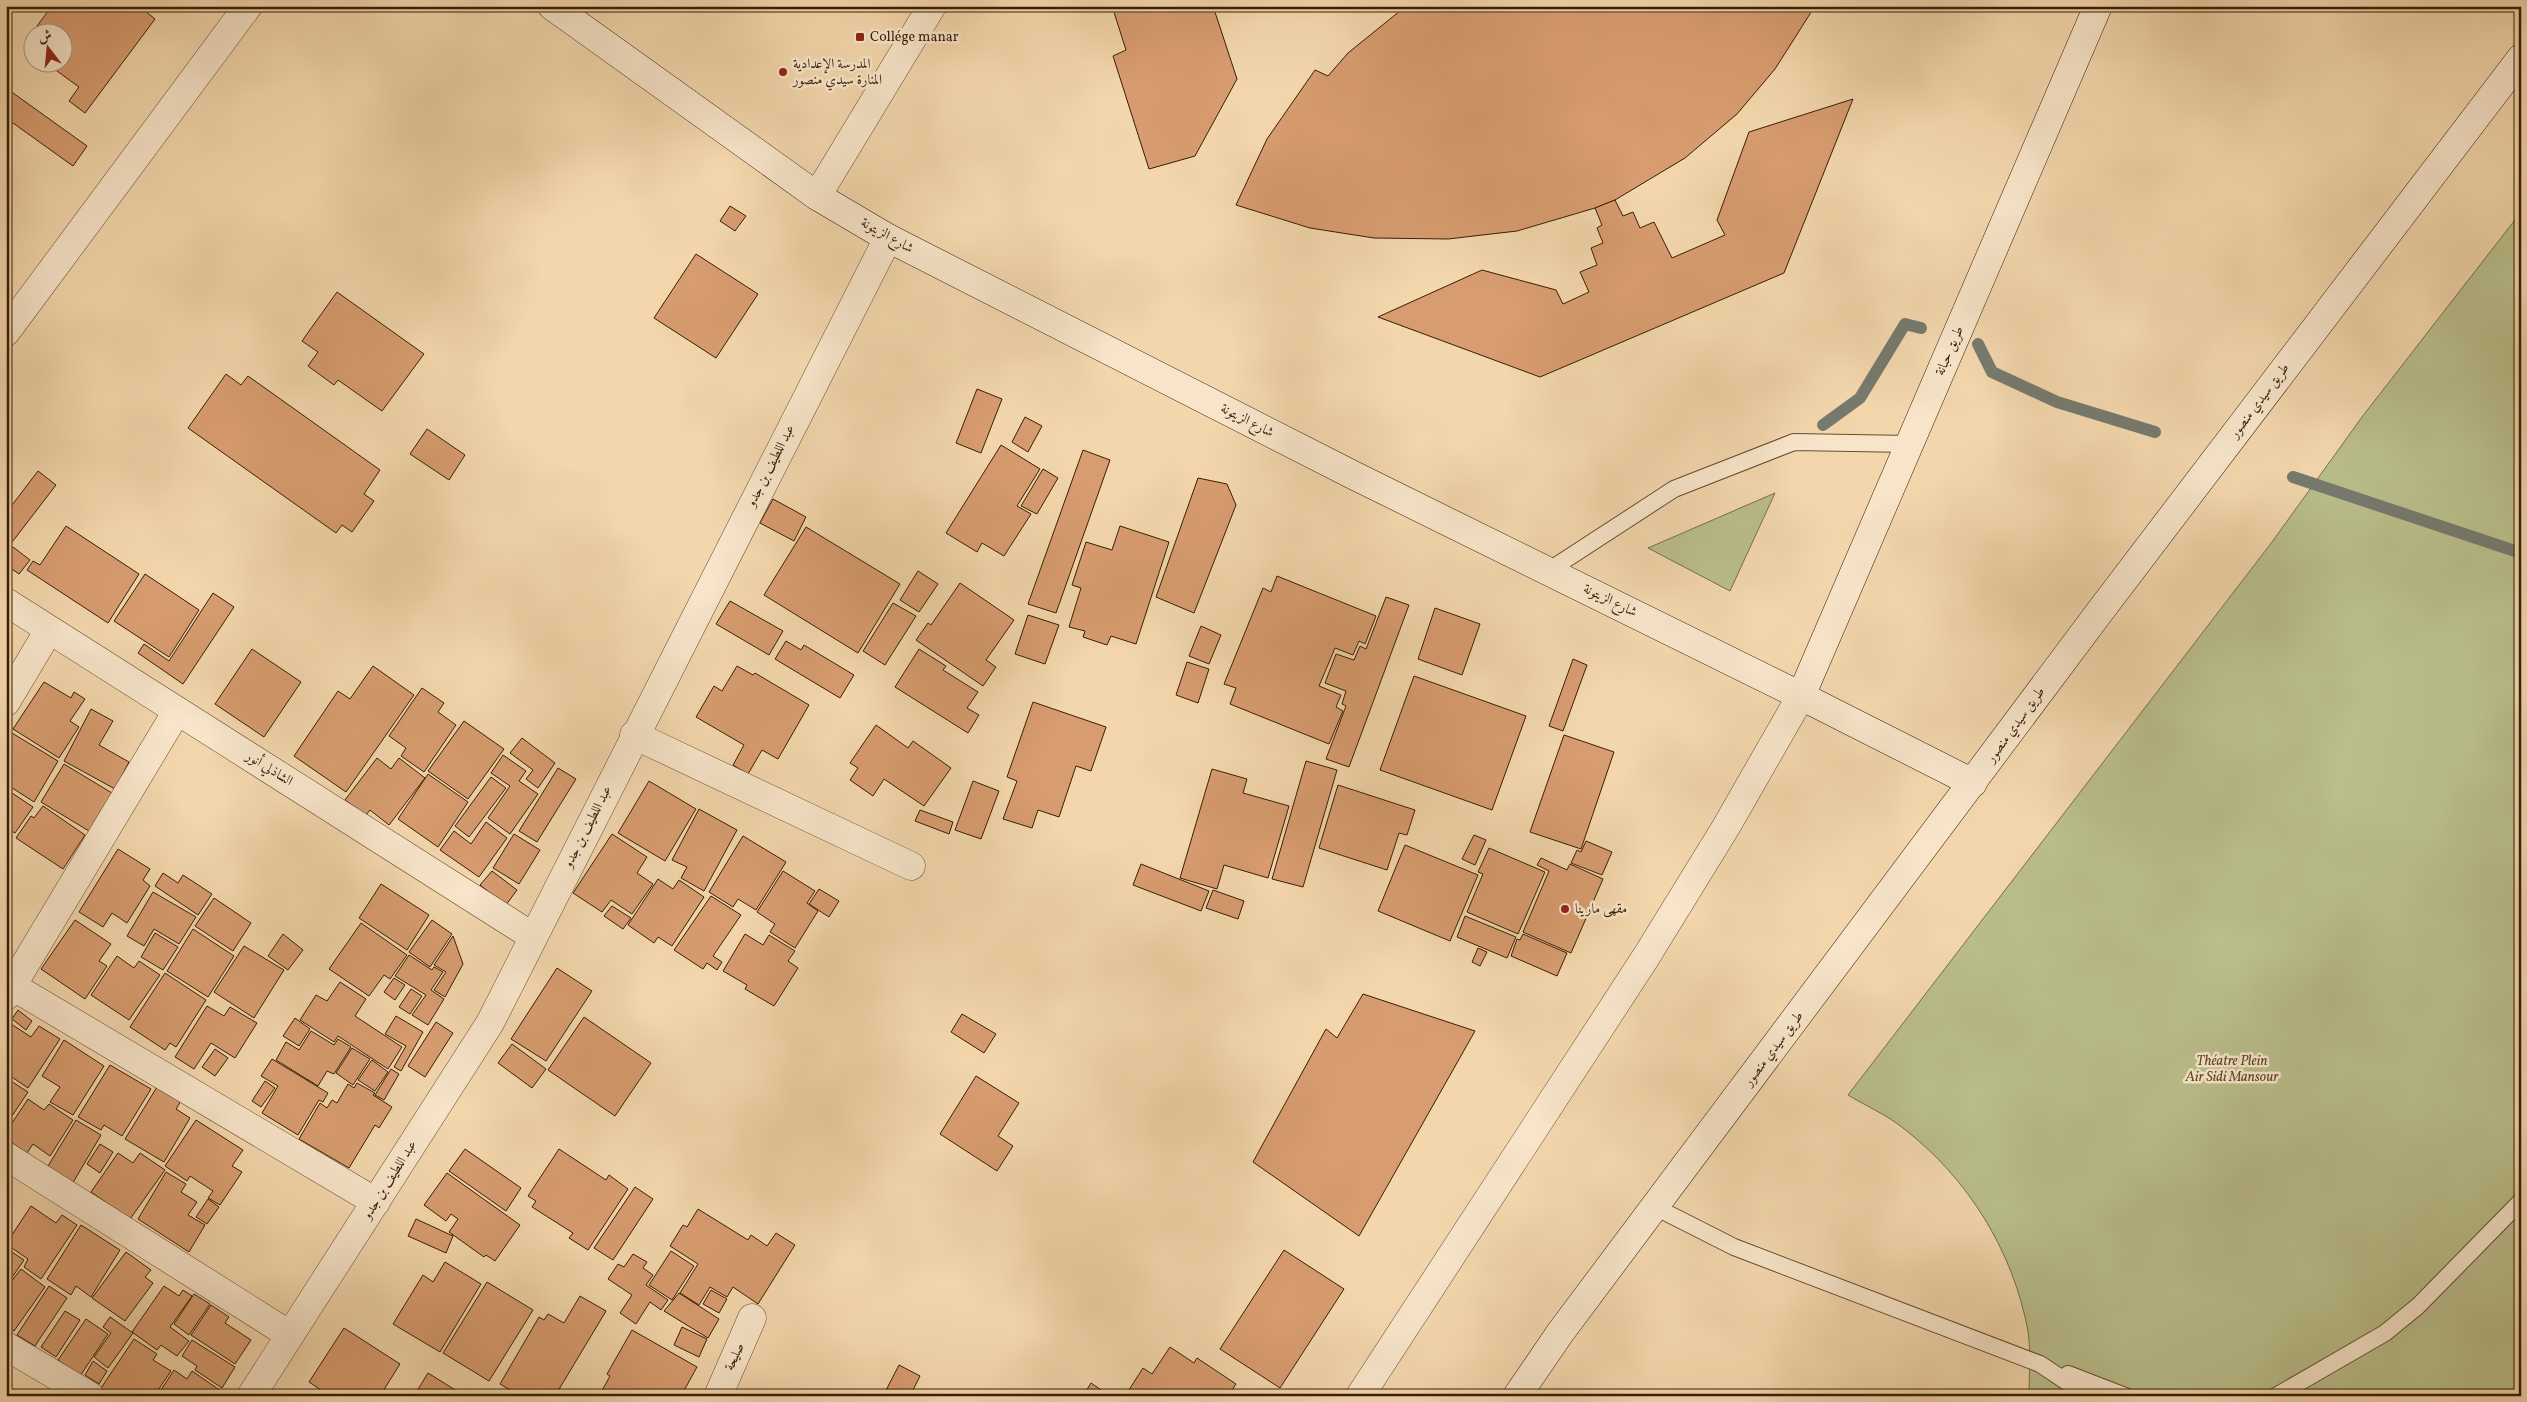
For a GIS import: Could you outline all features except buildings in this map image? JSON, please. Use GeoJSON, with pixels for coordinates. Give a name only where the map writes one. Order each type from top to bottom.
{"type":"FeatureCollection","features":[{"type":"Feature","properties":{"kind":"street"},"geometry":{"type":"LineString","coordinates":[[6,332],[248,6]]}},
{"type":"Feature","properties":{"kind":"street","name":"شارع الزيتونة"},"geometry":{"type":"LineString","coordinates":[[552,6],[817,196],[888,238],[1355,476],[1973,783]]}},
{"type":"Feature","properties":{"kind":"street"},"geometry":{"type":"LineString","coordinates":[[817,196],[932,6]]}},
{"type":"Feature","properties":{"kind":"street","name":"طريق حبانة"},"geometry":{"type":"LineString","coordinates":[[1360,1396],[1646,957],[1726,827],[1801,696],[2098,6]]}},
{"type":"Feature","properties":{"kind":"street","name":"طريق سيدي منصور"},"geometry":{"type":"LineString","coordinates":[[1518,1396],[1560,1333],[2107,602],[2521,58]]}},
{"type":"Feature","properties":{"kind":"street","name":"عبد اللطيف بن جدو"},"geometry":{"type":"LineString","coordinates":[[251,1396],[490,1023],[532,936],[888,238]]}},
{"type":"Feature","properties":{"kind":"street","name":"الشاذلي أنور"},"geometry":{"type":"LineString","coordinates":[[6,602],[532,936]]}},
{"type":"Feature","properties":{"kind":"street"},"geometry":{"type":"LineString","coordinates":[[6,702],[49,630]]}},
{"type":"Feature","properties":{"kind":"street"},"geometry":{"type":"LineString","coordinates":[[177,711],[9,991],[376,1202]]}},
{"type":"Feature","properties":{"kind":"street"},"geometry":{"type":"LineString","coordinates":[[634,735],[911,866]]}},
{"type":"Feature","properties":{"kind":"street"},"geometry":{"type":"LineString","coordinates":[[6,1156],[290,1335]]}},
{"type":"Feature","properties":{"kind":"street","name":"صليحة"},"geometry":{"type":"LineString","coordinates":[[718,1396],[752,1318]]}},
{"type":"Feature","properties":{"kind":"street"},"geometry":{"type":"LineString","coordinates":[[6,1346],[90,1396]]}},
{"type":"Feature","properties":{"kind":"lane"},"geometry":{"type":"LineString","coordinates":[[1548,571],[1674,489],[1794,442],[1910,444]]}},
{"type":"Feature","properties":{"kind":"lane"},"geometry":{"type":"LineString","coordinates":[[2276,1396],[2386,1333],[2418,1306],[2521,1202]]}},
{"type":"Feature","properties":{"kind":"lane"},"geometry":{"type":"LineString","coordinates":[[1655,1207],[1734,1247],[2125,1396]]}},
{"type":"Feature","properties":{"kind":"lane"},"geometry":{"type":"LineString","coordinates":[[2040,1364],[2088,1396]]}},
{"type":"Feature","properties":{"kind":"green space","name":"Théatre Plein Air Sidi Mansour"},"geometry":{"type":"Polygon","coordinates":[[[2518,216],[2521,216],[2521,1396],[2029,1396],[2029,1339],[2021,1301],[1999,1245],[1984,1218],[1948,1170],[1926,1148],[1897,1123],[1848,1095],[2272,542],[2362,417],[2518,216]]]}},
{"type":"Feature","properties":{"kind":"green space"},"geometry":{"type":"Polygon","coordinates":[[[1775,493],[1730,591],[1648,548],[1775,493]]]}},
{"type":"Feature","properties":{"kind":"waterway"},"geometry":{"type":"LineString","coordinates":[[1823,425],[1860,398],[1905,324],[1921,328]]}},
{"type":"Feature","properties":{"kind":"waterway"},"geometry":{"type":"LineString","coordinates":[[1978,344],[1992,372],[2057,402],[2155,432]]}},
{"type":"Feature","properties":{"kind":"waterway"},"geometry":{"type":"LineString","coordinates":[[2293,477],[2521,553]]}},
{"type":"Feature","properties":{"kind":"place","name":"Collége manar"},"geometry":{"type":"Point","coordinates":[860,37]}},
{"type":"Feature","properties":{"kind":"place","name":"المدرسة الإعدادية المنارة سيدي منصور"},"geometry":{"type":"Point","coordinates":[783,72]}},
{"type":"Feature","properties":{"kind":"place","name":"مقهى مارينا"},"geometry":{"type":"Point","coordinates":[1565,909]}}]}
